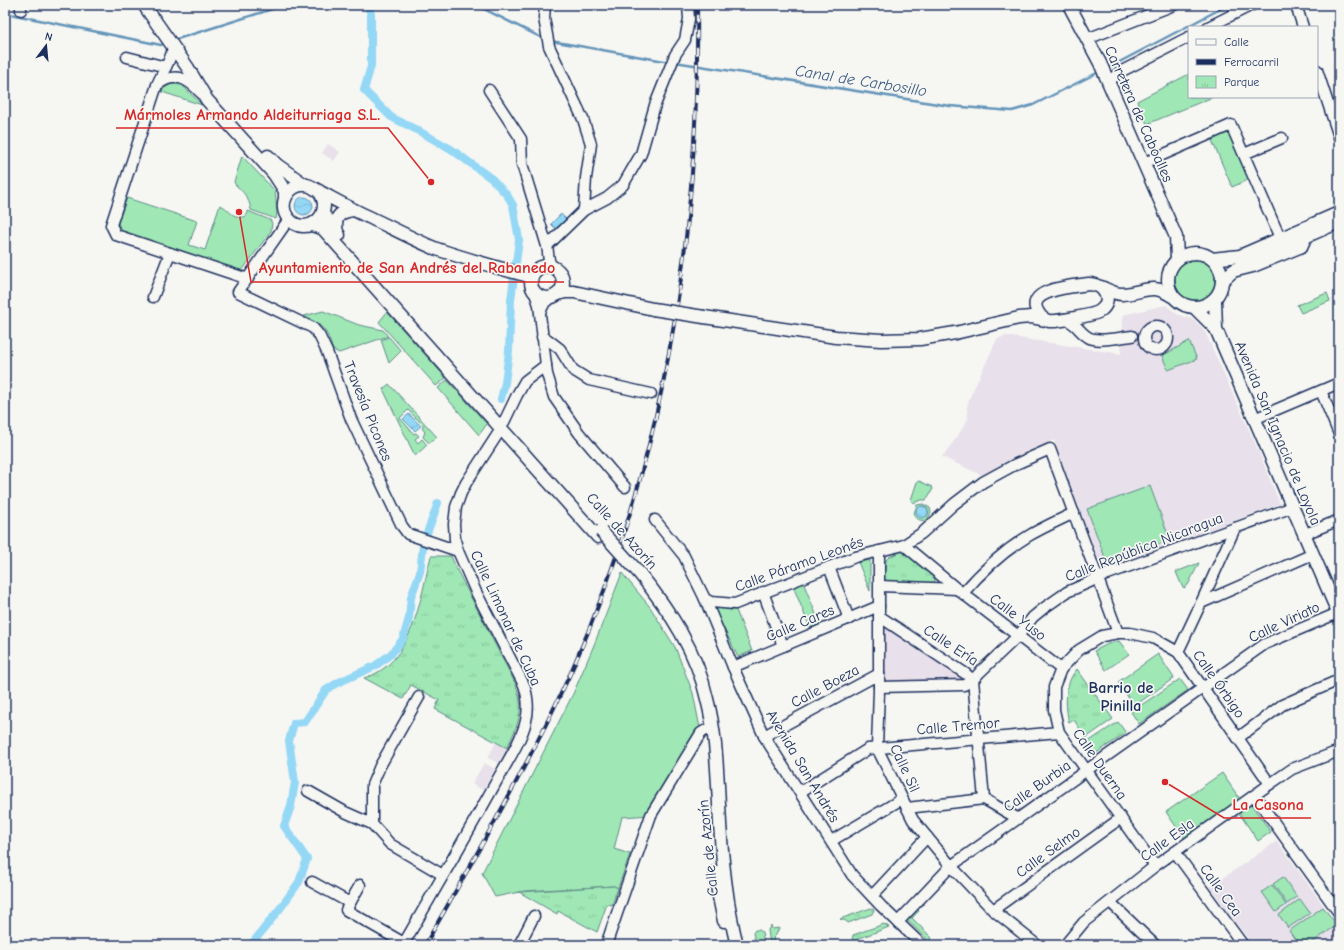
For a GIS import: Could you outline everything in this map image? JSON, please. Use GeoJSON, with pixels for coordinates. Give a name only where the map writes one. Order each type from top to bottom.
{"type":"FeatureCollection","features":[{"type":"Feature","properties":{"kind":"main road"},"geometry":{"type":"LineString","coordinates":[[144,5],[188,68],[207,100],[260,158],[281,184],[285,190],[284,209],[289,219],[299,226],[311,225],[316,222],[323,213],[334,208],[341,207],[353,210]]}},
{"type":"Feature","properties":{"kind":"main road","name":"Carretera de Caboalles"},"geometry":{"type":"LineString","coordinates":[[1069,5],[1104,74],[1176,237],[1177,259]]}},
{"type":"Feature","properties":{"kind":"main road"},"geometry":{"type":"LineString","coordinates":[[188,68],[277,165],[306,185],[353,210],[433,247],[525,275],[559,272],[567,286],[574,292]]}},
{"type":"Feature","properties":{"kind":"main road"},"geometry":{"type":"LineString","coordinates":[[285,197],[294,188],[306,185]]}},
{"type":"Feature","properties":{"kind":"main road"},"geometry":{"type":"LineString","coordinates":[[319,191],[324,202],[323,213]]}},
{"type":"Feature","properties":{"kind":"main road"},"geometry":{"type":"LineString","coordinates":[[337,233],[336,220],[345,211],[353,210]]}},
{"type":"Feature","properties":{"kind":"main road","name":"Calle de Azorín"},"geometry":{"type":"LineString","coordinates":[[323,213],[337,233],[502,425]]}},
{"type":"Feature","properties":{"kind":"main road"},"geometry":{"type":"LineString","coordinates":[[1222,281],[1233,271],[1248,262],[1311,231],[1339,213]]}},
{"type":"Feature","properties":{"kind":"main road"},"geometry":{"type":"LineString","coordinates":[[1212,259],[1240,256],[1280,238],[1311,231],[1339,222]]}},
{"type":"Feature","properties":{"kind":"main road","name":"Calle de Azorín"},"geometry":{"type":"LineString","coordinates":[[311,225],[322,228],[325,231],[502,425],[638,578],[660,599],[675,622],[687,645],[707,697],[716,754],[726,887],[737,945]]}},
{"type":"Feature","properties":{"kind":"main road"},"geometry":{"type":"LineString","coordinates":[[1176,237],[1212,259],[1219,267],[1222,274],[1222,281],[1221,288],[1215,300],[1216,329]]}},
{"type":"Feature","properties":{"kind":"main road"},"geometry":{"type":"LineString","coordinates":[[1152,288],[1159,283],[1177,259],[1191,253],[1200,253]]}},
{"type":"Feature","properties":{"kind":"main road"},"geometry":{"type":"LineString","coordinates":[[1169,270],[1167,279],[1172,296]]}},
{"type":"Feature","properties":{"kind":"main road"},"geometry":{"type":"LineString","coordinates":[[541,274],[541,297],[554,296],[565,292],[574,292],[653,309],[836,337],[881,340],[920,339],[956,333],[1019,318],[1031,317],[1054,321],[1098,312],[1110,300],[1122,294],[1152,288],[1159,289],[1187,307],[1196,309],[1216,329]]}},
{"type":"Feature","properties":{"kind":"main road"},"geometry":{"type":"LineString","coordinates":[[554,296],[563,285],[562,278]]}},
{"type":"Feature","properties":{"kind":"main road"},"geometry":{"type":"LineString","coordinates":[[1019,318],[1033,308],[1041,295],[1048,291],[1089,284],[1097,285],[1110,292],[1122,294]]}},
{"type":"Feature","properties":{"kind":"main road"},"geometry":{"type":"LineString","coordinates":[[1101,287],[1104,290],[1106,298],[1104,306]]}},
{"type":"Feature","properties":{"kind":"main road"},"geometry":{"type":"LineString","coordinates":[[1196,309],[1215,300]]}},
{"type":"Feature","properties":{"kind":"main road"},"geometry":{"type":"LineString","coordinates":[[1036,302],[1037,311],[1045,320]]}},
{"type":"Feature","properties":{"kind":"main road","name":"Avenida San Ignacio de Loyola"},"geometry":{"type":"LineString","coordinates":[[1216,329],[1339,614]]}},
{"type":"Feature","properties":{"kind":"main road","name":"Calle de Azorín"},"geometry":{"type":"LineString","coordinates":[[638,578],[679,643],[691,669],[698,695],[706,730],[718,892],[729,945]]}},
{"type":"Feature","properties":{"kind":"street"},"geometry":{"type":"LineString","coordinates":[[545,5],[544,18],[549,46],[583,119],[591,144],[586,178],[584,210]]}},
{"type":"Feature","properties":{"kind":"street"},"geometry":{"type":"LineString","coordinates":[[547,246],[584,210],[607,198],[623,185],[641,154],[655,105],[675,55],[685,40],[689,19],[688,5]]}},
{"type":"Feature","properties":{"kind":"street"},"geometry":{"type":"LineString","coordinates":[[1087,39],[1174,5]]}},
{"type":"Feature","properties":{"kind":"street"},"geometry":{"type":"LineString","coordinates":[[1210,26],[1252,5]]}},
{"type":"Feature","properties":{"kind":"street"},"geometry":{"type":"LineString","coordinates":[[1296,5],[1303,26]]}},
{"type":"Feature","properties":{"kind":"street"},"geometry":{"type":"LineString","coordinates":[[1104,74],[1120,72],[1188,38]]}},
{"type":"Feature","properties":{"kind":"street"},"geometry":{"type":"LineString","coordinates":[[171,44],[170,62],[157,85],[111,225],[116,235],[248,279],[289,219]]}},
{"type":"Feature","properties":{"kind":"street"},"geometry":{"type":"LineString","coordinates":[[127,57],[166,67]]}},
{"type":"Feature","properties":{"kind":"street"},"geometry":{"type":"LineString","coordinates":[[1318,72],[1335,113],[1339,137]]}},
{"type":"Feature","properties":{"kind":"street"},"geometry":{"type":"LineString","coordinates":[[157,85],[168,78],[180,77],[195,87],[207,100]]}},
{"type":"Feature","properties":{"kind":"street"},"geometry":{"type":"LineString","coordinates":[[489,90],[521,139],[522,164],[549,253],[541,274],[540,312],[546,365],[554,397],[579,433],[625,487]]}},
{"type":"Feature","properties":{"kind":"street"},"geometry":{"type":"LineString","coordinates":[[1144,163],[1231,125],[1280,238]]}},
{"type":"Feature","properties":{"kind":"street"},"geometry":{"type":"LineString","coordinates":[[1244,154],[1282,138]]}},
{"type":"Feature","properties":{"kind":"street"},"geometry":{"type":"LineString","coordinates":[[153,297],[170,252]]}},
{"type":"Feature","properties":{"kind":"street","name":"Travesía Picones"},"geometry":{"type":"LineString","coordinates":[[248,279],[238,292],[313,328],[319,335],[328,352],[351,419],[402,526],[408,534],[458,551]]}},
{"type":"Feature","properties":{"kind":"street"},"geometry":{"type":"LineString","coordinates":[[540,312],[545,302],[554,296]]}},
{"type":"Feature","properties":{"kind":"street"},"geometry":{"type":"LineString","coordinates":[[1084,334],[1083,323],[1088,314]]}},
{"type":"Feature","properties":{"kind":"street"},"geometry":{"type":"LineString","coordinates":[[1065,319],[1076,324],[1089,338],[1096,340],[1144,336]]}},
{"type":"Feature","properties":{"kind":"street"},"geometry":{"type":"LineString","coordinates":[[542,337],[560,349],[573,370],[589,380],[651,394]]}},
{"type":"Feature","properties":{"kind":"street","name":"Calle Limonar de Cuba"},"geometry":{"type":"LineString","coordinates":[[404,944],[488,796],[521,734],[526,721],[528,696],[476,592],[458,551],[455,540],[454,524],[456,507],[461,493],[502,425],[525,381],[546,365]]}},
{"type":"Feature","properties":{"kind":"street"},"geometry":{"type":"LineString","coordinates":[[1254,419],[1339,383]]}},
{"type":"Feature","properties":{"kind":"street"},"geometry":{"type":"LineString","coordinates":[[1321,391],[1339,434]]}},
{"type":"Feature","properties":{"kind":"street"},"geometry":{"type":"LineString","coordinates":[[904,545],[922,533],[954,504],[983,482],[1016,464],[1050,449],[1118,633]]}},
{"type":"Feature","properties":{"kind":"street","name":"Calle República Nicaragua"},"geometry":{"type":"LineString","coordinates":[[1018,636],[1033,617],[1067,592],[1098,578],[1293,507]]}},
{"type":"Feature","properties":{"kind":"street"},"geometry":{"type":"LineString","coordinates":[[880,586],[960,591],[1000,556],[1029,535],[1074,513]]}},
{"type":"Feature","properties":{"kind":"street","name":"Avenida San Andrés"},"geometry":{"type":"LineString","coordinates":[[655,520],[684,556],[705,599],[733,668],[764,736],[852,875],[922,945]]}},
{"type":"Feature","properties":{"kind":"street"},"geometry":{"type":"LineString","coordinates":[[1305,534],[1339,520]]}},
{"type":"Feature","properties":{"kind":"street"},"geometry":{"type":"LineString","coordinates":[[1178,652],[1235,528]]}},
{"type":"Feature","properties":{"kind":"street","name":"Calle Páramo Leonés"},"geometry":{"type":"LineString","coordinates":[[705,599],[711,602],[734,604],[855,557],[904,545]]}},
{"type":"Feature","properties":{"kind":"street","name":"Calle Yuso"},"geometry":{"type":"LineString","coordinates":[[904,545],[960,591],[1061,669]]}},
{"type":"Feature","properties":{"kind":"street","name":"Calle Sil"},"geometry":{"type":"LineString","coordinates":[[879,551],[880,586],[877,748],[913,820],[951,866],[993,910],[1037,945]]}},
{"type":"Feature","properties":{"kind":"street"},"geometry":{"type":"LineString","coordinates":[[1201,603],[1313,554]]}},
{"type":"Feature","properties":{"kind":"street"},"geometry":{"type":"LineString","coordinates":[[830,567],[849,619]]}},
{"type":"Feature","properties":{"kind":"street"},"geometry":{"type":"LineString","coordinates":[[763,592],[783,646]]}},
{"type":"Feature","properties":{"kind":"street","name":"Calle Cares"},"geometry":{"type":"LineString","coordinates":[[733,668],[849,619],[879,611]]}},
{"type":"Feature","properties":{"kind":"street","name":"Calle Ería"},"geometry":{"type":"LineString","coordinates":[[879,611],[966,674],[972,680],[1018,636]]}},
{"type":"Feature","properties":{"kind":"street","name":"Calle Viriato"},"geometry":{"type":"LineString","coordinates":[[1203,688],[1265,644],[1339,614]]}},
{"type":"Feature","properties":{"kind":"street","name":"Calle Órbigo"},"geometry":{"type":"LineString","coordinates":[[1061,669],[1079,650],[1102,636],[1118,633],[1130,633],[1153,638],[1178,652],[1270,784]]}},
{"type":"Feature","properties":{"kind":"street","name":"Calle Duerna"},"geometry":{"type":"LineString","coordinates":[[1061,669],[1054,687],[1054,710],[1059,732],[1155,866]]}},
{"type":"Feature","properties":{"kind":"street","name":"Calle Boeza"},"geometry":{"type":"LineString","coordinates":[[764,736],[879,674]]}},
{"type":"Feature","properties":{"kind":"street"},"geometry":{"type":"LineString","coordinates":[[972,680],[984,799]]}},
{"type":"Feature","properties":{"kind":"street","name":"Calle Boeza"},"geometry":{"type":"LineString","coordinates":[[878,687],[964,685],[972,680]]}},
{"type":"Feature","properties":{"kind":"street"},"geometry":{"type":"LineString","coordinates":[[1238,738],[1282,704],[1339,680]]}},
{"type":"Feature","properties":{"kind":"street","name":"Calle Burbia"},"geometry":{"type":"LineString","coordinates":[[898,922],[951,866],[1203,688]]}},
{"type":"Feature","properties":{"kind":"street"},"geometry":{"type":"LineString","coordinates":[[372,824],[372,785],[380,766],[419,697]]}},
{"type":"Feature","properties":{"kind":"street"},"geometry":{"type":"LineString","coordinates":[[606,945],[651,815],[701,733],[706,730]]}},
{"type":"Feature","properties":{"kind":"street","name":"Calle Tremor"},"geometry":{"type":"LineString","coordinates":[[800,792],[868,749],[1059,732]]}},
{"type":"Feature","properties":{"kind":"street","name":"Calle Esla"},"geometry":{"type":"LineString","coordinates":[[1065,945],[1084,922],[1155,866],[1270,784],[1292,769],[1339,751]]}},
{"type":"Feature","properties":{"kind":"street"},"geometry":{"type":"LineString","coordinates":[[308,791],[346,812],[372,824],[390,844],[443,875]]}},
{"type":"Feature","properties":{"kind":"street"},"geometry":{"type":"LineString","coordinates":[[1255,796],[1339,913]]}},
{"type":"Feature","properties":{"kind":"street"},"geometry":{"type":"LineString","coordinates":[[831,842],[905,804],[984,799],[1017,818]]}},
{"type":"Feature","properties":{"kind":"street","name":"Calle Selmo"},"geometry":{"type":"LineString","coordinates":[[993,910],[1121,818]]}},
{"type":"Feature","properties":{"kind":"street"},"geometry":{"type":"LineString","coordinates":[[872,896],[927,837]]}},
{"type":"Feature","properties":{"kind":"street","name":"Calle Cea"},"geometry":{"type":"LineString","coordinates":[[1175,852],[1243,945]]}},
{"type":"Feature","properties":{"kind":"street"},"geometry":{"type":"LineString","coordinates":[[312,882],[350,903]]}},
{"type":"Feature","properties":{"kind":"street"},"geometry":{"type":"LineString","coordinates":[[360,885],[346,910],[404,944]]}},
{"type":"Feature","properties":{"kind":"street"},"geometry":{"type":"LineString","coordinates":[[1110,902],[1155,945]]}},
{"type":"Feature","properties":{"kind":"street"},"geometry":{"type":"LineString","coordinates":[[519,945],[534,916]]}},
{"type":"Feature","properties":{"kind":"shaded area"},"geometry":{"type":"Polygon","coordinates":[[[328,144],[340,152],[334,161],[322,153],[328,144]]]}},
{"type":"Feature","properties":{"kind":"shaded area"},"geometry":{"type":"Polygon","coordinates":[[[1166,305],[1177,314],[1192,319],[1200,325],[1205,332],[1258,450],[1280,504],[1102,569],[1054,440],[1012,458],[982,475],[942,457],[958,436],[968,419],[967,407],[970,397],[997,339],[1006,336],[1121,354],[1123,315],[1166,305]]]}},
{"type":"Feature","properties":{"kind":"shaded area"},"geometry":{"type":"Polygon","coordinates":[[[888,626],[962,675],[959,681],[887,684],[884,682],[884,627],[888,626]]]}},
{"type":"Feature","properties":{"kind":"shaded area"},"geometry":{"type":"Polygon","coordinates":[[[496,742],[507,748],[495,769],[498,763],[488,758],[496,742]]]}},
{"type":"Feature","properties":{"kind":"shaded area"},"geometry":{"type":"Polygon","coordinates":[[[484,763],[495,769],[483,790],[472,784],[484,763]]]}},
{"type":"Feature","properties":{"kind":"shaded area"},"geometry":{"type":"Polygon","coordinates":[[[1277,841],[1339,927],[1339,945],[1252,945],[1210,887],[1277,841]]]}},
{"type":"Feature","properties":{"kind":"green space"},"geometry":{"type":"Polygon","coordinates":[[[1188,75],[1188,98],[1211,98],[1147,124],[1137,101],[1188,75]]]}},
{"type":"Feature","properties":{"kind":"green space"},"geometry":{"type":"Polygon","coordinates":[[[171,84],[182,85],[202,105],[162,92],[163,89],[171,84]]]}},
{"type":"Feature","properties":{"kind":"green space"},"geometry":{"type":"Polygon","coordinates":[[[1228,130],[1250,179],[1232,187],[1211,138],[1228,130]]]}},
{"type":"Feature","properties":{"kind":"green space"},"geometry":{"type":"Polygon","coordinates":[[[242,156],[275,191],[277,212],[276,219],[251,210],[246,196],[234,183],[242,156]]]}},
{"type":"Feature","properties":{"kind":"green space"},"geometry":{"type":"Polygon","coordinates":[[[127,198],[197,221],[189,245],[205,250],[220,205],[236,216],[245,217],[248,211],[270,220],[272,223],[271,231],[244,268],[242,270],[238,270],[122,232],[118,223],[127,198]]]}},
{"type":"Feature","properties":{"kind":"green space"},"geometry":{"type":"Polygon","coordinates":[[[1199,260],[1206,263],[1212,269],[1215,280],[1214,288],[1206,297],[1199,300],[1191,300],[1184,297],[1176,288],[1175,276],[1178,269],[1187,261],[1199,260]]]}},
{"type":"Feature","properties":{"kind":"green space"},"geometry":{"type":"Polygon","coordinates":[[[1327,293],[1330,301],[1301,313],[1297,305],[1327,293]]]}},
{"type":"Feature","properties":{"kind":"green space"},"geometry":{"type":"Polygon","coordinates":[[[323,311],[359,325],[383,330],[388,336],[339,353],[333,350],[323,329],[304,316],[323,311]]]}},
{"type":"Feature","properties":{"kind":"green space"},"geometry":{"type":"Polygon","coordinates":[[[387,312],[446,378],[436,386],[379,322],[387,312]]]}},
{"type":"Feature","properties":{"kind":"green space"},"geometry":{"type":"Polygon","coordinates":[[[389,337],[401,351],[389,363],[381,340],[389,337]]]}},
{"type":"Feature","properties":{"kind":"green space"},"geometry":{"type":"Polygon","coordinates":[[[1189,341],[1197,359],[1168,370],[1162,356],[1189,341]]]}},
{"type":"Feature","properties":{"kind":"green space"},"geometry":{"type":"Polygon","coordinates":[[[447,380],[487,424],[479,435],[438,388],[447,380]]]}},
{"type":"Feature","properties":{"kind":"green space"},"geometry":{"type":"Polygon","coordinates":[[[389,384],[437,437],[429,443],[423,437],[425,432],[422,428],[424,426],[408,410],[400,418],[414,434],[416,433],[419,436],[415,439],[418,443],[422,439],[427,445],[415,456],[383,389],[389,384]]]}},
{"type":"Feature","properties":{"kind":"green space"},"geometry":{"type":"Polygon","coordinates":[[[919,481],[932,487],[933,489],[926,500],[913,503],[911,500],[917,482],[919,481]]]}},
{"type":"Feature","properties":{"kind":"green space"},"geometry":{"type":"Polygon","coordinates":[[[1150,486],[1170,540],[1107,563],[1087,509],[1150,486]]]}},
{"type":"Feature","properties":{"kind":"green space"},"geometry":{"type":"Polygon","coordinates":[[[923,504],[930,508],[931,513],[927,520],[921,520],[916,517],[914,513],[917,505],[923,504]],[[923,506],[917,511],[919,517],[927,516],[928,514],[928,510],[923,506]]]}},
{"type":"Feature","properties":{"kind":"green space"},"geometry":{"type":"Polygon","coordinates":[[[902,551],[936,577],[934,583],[884,581],[886,560],[902,551]]]}},
{"type":"Feature","properties":{"kind":"green space"},"geometry":{"type":"Polygon","coordinates":[[[431,556],[451,556],[515,683],[520,701],[520,709],[517,724],[507,748],[435,709],[439,700],[411,685],[403,699],[364,678],[380,671],[394,659],[404,645],[418,610],[431,556]]]}},
{"type":"Feature","properties":{"kind":"green space"},"geometry":{"type":"Polygon","coordinates":[[[870,560],[870,591],[858,562],[870,560]]]}},
{"type":"Feature","properties":{"kind":"green space"},"geometry":{"type":"Polygon","coordinates":[[[1199,563],[1188,585],[1184,588],[1176,572],[1199,563]]]}},
{"type":"Feature","properties":{"kind":"green space"},"geometry":{"type":"Polygon","coordinates":[[[622,573],[650,607],[675,647],[693,693],[701,733],[651,815],[622,817],[614,849],[630,854],[618,888],[614,886],[524,891],[495,897],[482,873],[573,694],[622,573]]]}},
{"type":"Feature","properties":{"kind":"green space"},"geometry":{"type":"Polygon","coordinates":[[[803,582],[820,624],[810,628],[793,586],[803,582]]]}},
{"type":"Feature","properties":{"kind":"green space"},"geometry":{"type":"Polygon","coordinates":[[[713,606],[736,610],[752,651],[738,657],[713,606]]]}},
{"type":"Feature","properties":{"kind":"green space"},"geometry":{"type":"Polygon","coordinates":[[[1119,641],[1129,654],[1106,670],[1094,651],[1108,644],[1119,641]]]}},
{"type":"Feature","properties":{"kind":"green space"},"geometry":{"type":"Polygon","coordinates":[[[1158,654],[1174,678],[1134,706],[1118,682],[1158,654]]]}},
{"type":"Feature","properties":{"kind":"green space"},"geometry":{"type":"Polygon","coordinates":[[[1077,669],[1113,719],[1086,738],[1074,720],[1069,723],[1066,702],[1070,681],[1077,669]]]}},
{"type":"Feature","properties":{"kind":"green space"},"geometry":{"type":"Polygon","coordinates":[[[1180,679],[1188,690],[1139,724],[1131,712],[1180,679]]]}},
{"type":"Feature","properties":{"kind":"green space"},"geometry":{"type":"Polygon","coordinates":[[[1118,722],[1126,733],[1092,756],[1085,744],[1118,722]]]}},
{"type":"Feature","properties":{"kind":"green space"},"geometry":{"type":"Polygon","coordinates":[[[1222,773],[1240,799],[1184,838],[1166,812],[1222,773]]]}},
{"type":"Feature","properties":{"kind":"green space"},"geometry":{"type":"Polygon","coordinates":[[[1251,804],[1271,832],[1258,841],[1239,813],[1251,804]]]}},
{"type":"Feature","properties":{"kind":"green space"},"geometry":{"type":"Polygon","coordinates":[[[1283,877],[1297,897],[1287,904],[1273,884],[1283,877]]]}},
{"type":"Feature","properties":{"kind":"green space"},"geometry":{"type":"Polygon","coordinates":[[[1272,885],[1286,905],[1276,912],[1262,892],[1272,885]]]}},
{"type":"Feature","properties":{"kind":"green space"},"geometry":{"type":"Polygon","coordinates":[[[614,886],[618,888],[612,905],[607,904],[597,932],[558,911],[557,914],[519,892],[614,886]]]}},
{"type":"Feature","properties":{"kind":"green space"},"geometry":{"type":"Polygon","coordinates":[[[1300,899],[1310,913],[1288,928],[1279,915],[1300,899]]]}},
{"type":"Feature","properties":{"kind":"green space"},"geometry":{"type":"Polygon","coordinates":[[[1323,907],[1337,925],[1309,945],[1299,945],[1289,931],[1323,907]]]}},
{"type":"Feature","properties":{"kind":"green space"},"geometry":{"type":"Polygon","coordinates":[[[871,908],[874,910],[872,914],[848,923],[840,919],[871,908]]]}},
{"type":"Feature","properties":{"kind":"green space"},"geometry":{"type":"Polygon","coordinates":[[[917,909],[919,911],[912,918],[932,938],[929,941],[906,919],[917,909]]]}},
{"type":"Feature","properties":{"kind":"green space"},"geometry":{"type":"Polygon","coordinates":[[[884,924],[889,927],[852,941],[853,935],[884,924]]]}},
{"type":"Feature","properties":{"kind":"green space"},"geometry":{"type":"Polygon","coordinates":[[[771,925],[772,929],[779,928],[773,938],[772,944],[770,945],[768,930],[771,925]]]}},
{"type":"Feature","properties":{"kind":"green space"},"geometry":{"type":"Polygon","coordinates":[[[755,930],[762,932],[764,945],[756,945],[753,933],[755,930]]]}},
{"type":"Feature","properties":{"kind":"water"},"geometry":{"type":"Polygon","coordinates":[[[300,197],[308,197],[313,202],[311,213],[308,215],[300,215],[295,210],[295,202],[300,197]]]}},
{"type":"Feature","properties":{"kind":"water"},"geometry":{"type":"Polygon","coordinates":[[[561,214],[566,219],[556,229],[551,224],[561,214]]]}},
{"type":"Feature","properties":{"kind":"water"},"geometry":{"type":"Polygon","coordinates":[[[409,414],[421,426],[415,431],[403,419],[409,414]]]}},
{"type":"Feature","properties":{"kind":"water"},"geometry":{"type":"Polygon","coordinates":[[[920,506],[924,506],[928,512],[924,518],[920,518],[916,514],[916,510],[920,506]]]}},
{"type":"Feature","properties":{"kind":"waterway","name":"Canal de Carbosillo"},"geometry":{"type":"LineString","coordinates":[[174,40],[285,5]]}},
{"type":"Feature","properties":{"kind":"waterway"},"geometry":{"type":"LineString","coordinates":[[367,5],[371,14],[371,66],[364,90],[391,117],[451,149],[492,179],[507,195],[513,205],[519,240],[511,300],[509,351],[505,383],[501,399]]}},
{"type":"Feature","properties":{"kind":"waterway","name":"Canal de Carbosillo"},"geometry":{"type":"LineString","coordinates":[[476,5],[544,39]]}},
{"type":"Feature","properties":{"kind":"waterway","name":"Canal de Carbosillo"},"geometry":{"type":"LineString","coordinates":[[1106,69],[1228,5]]}},
{"type":"Feature","properties":{"kind":"waterway","name":"Canal de Carbosillo"},"geometry":{"type":"LineString","coordinates":[[5,13],[161,45],[165,43]]}},
{"type":"Feature","properties":{"kind":"waterway","name":"Canal de Carbosillo"},"geometry":{"type":"LineString","coordinates":[[551,41],[670,62]]}},
{"type":"Feature","properties":{"kind":"waterway","name":"Canal de Carbosillo"},"geometry":{"type":"LineString","coordinates":[[675,62],[950,106],[1012,111],[1033,105],[1099,72]]}},
{"type":"Feature","properties":{"kind":"waterway"},"geometry":{"type":"LineString","coordinates":[[427,533],[438,503]]}},
{"type":"Feature","properties":{"kind":"waterway"},"geometry":{"type":"LineString","coordinates":[[251,945],[299,882],[307,859],[284,826],[291,806],[295,782],[289,741],[294,723],[305,722],[326,690],[337,683],[375,666],[391,654],[403,639],[409,618],[411,597],[420,572],[423,546]]}},
{"type":"Feature","properties":{"kind":"railway"},"geometry":{"type":"LineString","coordinates":[[425,945],[501,810],[537,742],[571,672],[604,592],[631,511],[653,429],[670,346],[683,261],[692,177],[696,91],[697,5]]}},
{"type":"Feature","properties":{"kind":"place","name":"Mármoles Armando Aldeiturriaga S.L."},"geometry":{"type":"Point","coordinates":[431,182]}},
{"type":"Feature","properties":{"kind":"place","name":"Ayuntamiento de San Andrés del Rabanedo"},"geometry":{"type":"Point","coordinates":[239,212]}},
{"type":"Feature","properties":{"kind":"place","name":"La Casona"},"geometry":{"type":"Point","coordinates":[1165,782]}},
{"type":"Feature","properties":{"kind":"district","name":"Barrio de Pinilla"},"geometry":{"type":"Point","coordinates":[1121,696]}}]}
